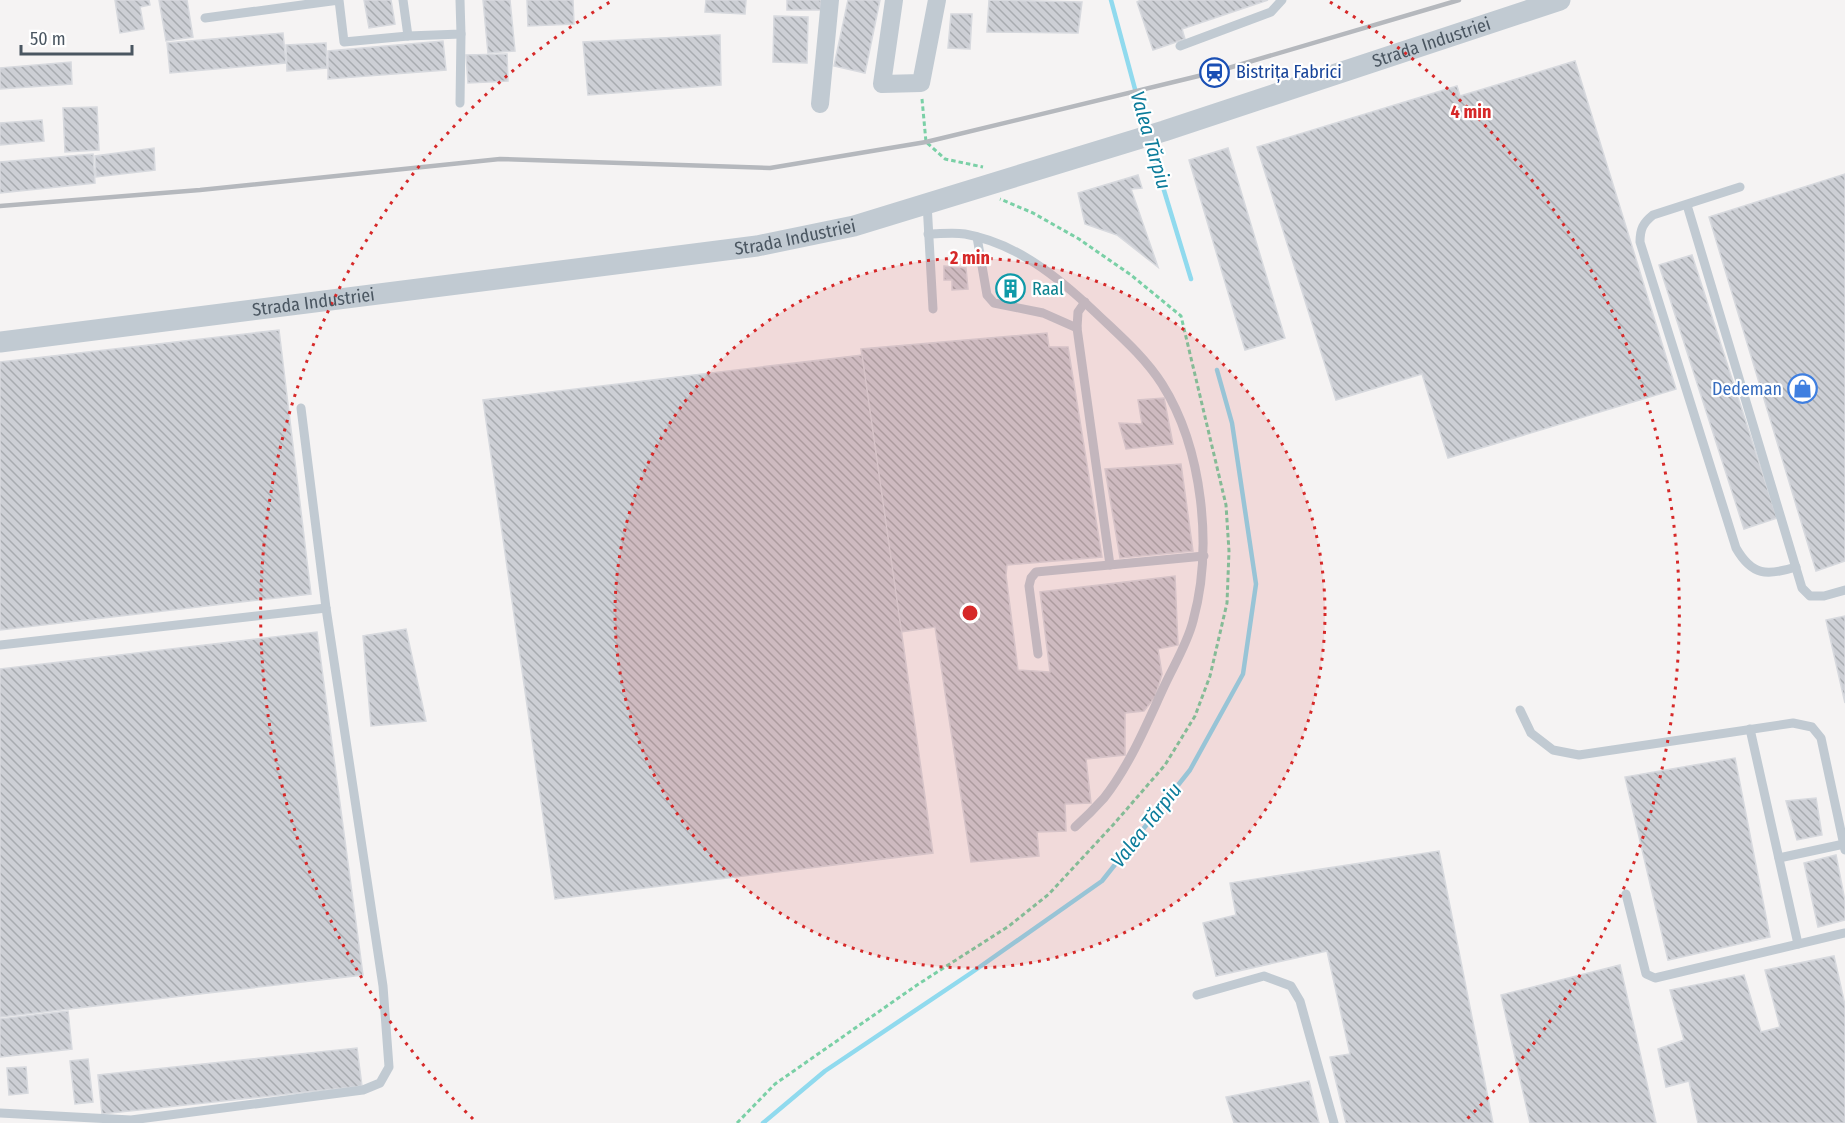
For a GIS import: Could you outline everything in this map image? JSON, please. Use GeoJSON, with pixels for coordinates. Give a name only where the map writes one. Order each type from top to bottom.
{"type":"FeatureCollection","features":[{"type":"Feature","properties":{"kind":"street"},"geometry":{"type":"LineString","coordinates":[[820,104],[830,0]]}},
{"type":"Feature","properties":{"kind":"street"},"geometry":{"type":"LineString","coordinates":[[894,0],[882,84],[921,83],[937,0]]}},
{"type":"Feature","properties":{"kind":"street","name":"Strada Industriei"},"geometry":{"type":"LineString","coordinates":[[0,342],[757,246],[854,226],[1124,144],[1560,0]]}},
{"type":"Feature","properties":{"kind":"lane"},"geometry":{"type":"LineString","coordinates":[[205,18],[339,0],[344,42],[461,34]]}},
{"type":"Feature","properties":{"kind":"lane"},"geometry":{"type":"LineString","coordinates":[[403,0],[408,36]]}},
{"type":"Feature","properties":{"kind":"lane"},"geometry":{"type":"LineString","coordinates":[[460,0],[460,103]]}},
{"type":"Feature","properties":{"kind":"lane"},"geometry":{"type":"LineString","coordinates":[[1180,46],[1271,12],[1282,0]]}},
{"type":"Feature","properties":{"kind":"lane"},"geometry":{"type":"LineString","coordinates":[[1740,187],[1653,215],[1640,229],[1640,242],[1736,548],[1751,568],[1764,573],[1774,574],[1796,567]]}},
{"type":"Feature","properties":{"kind":"lane"},"geometry":{"type":"LineString","coordinates":[[927,203],[933,309]]}},
{"type":"Feature","properties":{"kind":"lane"},"geometry":{"type":"LineString","coordinates":[[1687,204],[1802,588],[1810,596],[1824,596],[1845,590]]}},
{"type":"Feature","properties":{"kind":"lane"},"geometry":{"type":"LineString","coordinates":[[928,234],[963,234],[977,237],[1042,266],[1085,302],[1141,355],[1162,384],[1180,416],[1190,444],[1198,489],[1204,556],[1193,623],[1146,728],[1122,772],[1103,799],[1076,827]]}},
{"type":"Feature","properties":{"kind":"lane"},"geometry":{"type":"LineString","coordinates":[[977,237],[987,295],[994,303],[1042,313],[1077,328]]}},
{"type":"Feature","properties":{"kind":"lane"},"geometry":{"type":"LineString","coordinates":[[1085,302],[1078,312],[1077,328],[1110,565]]}},
{"type":"Feature","properties":{"kind":"lane"},"geometry":{"type":"LineString","coordinates":[[0,1113],[130,1120],[363,1090],[380,1083],[389,1067],[383,986],[326,608],[301,408]]}},
{"type":"Feature","properties":{"kind":"lane"},"geometry":{"type":"LineString","coordinates":[[1038,654],[1029,586],[1030,578],[1036,572],[1204,556]]}},
{"type":"Feature","properties":{"kind":"lane"},"geometry":{"type":"LineString","coordinates":[[0,645],[326,608]]}},
{"type":"Feature","properties":{"kind":"lane"},"geometry":{"type":"LineString","coordinates":[[1520,710],[1531,733],[1553,750],[1579,755],[1793,723],[1812,727],[1821,738],[1844,847],[1779,858]]}},
{"type":"Feature","properties":{"kind":"lane"},"geometry":{"type":"LineString","coordinates":[[1750,729],[1798,944]]}},
{"type":"Feature","properties":{"kind":"lane"},"geometry":{"type":"LineString","coordinates":[[1626,894],[1646,974],[1655,978],[1845,933]]}},
{"type":"Feature","properties":{"kind":"lane"},"geometry":{"type":"LineString","coordinates":[[1197,994],[1264,976],[1291,986],[1300,1001],[1334,1123]]}},
{"type":"Feature","properties":{"kind":"path"},"geometry":{"type":"LineString","coordinates":[[921,83],[926,142],[945,159],[981,166],[1014,176]]}},
{"type":"Feature","properties":{"kind":"path"},"geometry":{"type":"LineString","coordinates":[[737,1123],[775,1084],[917,985],[1009,926],[1049,894],[1165,765],[1195,716],[1210,676],[1227,603],[1229,551],[1226,505],[1181,316],[1131,275],[1079,239],[1033,213],[973,188]]}},
{"type":"Feature","properties":{"kind":"building"},"geometry":{"type":"Polygon","coordinates":[[[115,0],[149,0],[150,5],[140,7],[144,29],[120,33],[115,0]]]}},
{"type":"Feature","properties":{"kind":"building"},"geometry":{"type":"Polygon","coordinates":[[[159,0],[187,0],[193,37],[166,41],[159,0]]]}},
{"type":"Feature","properties":{"kind":"building"},"geometry":{"type":"Polygon","coordinates":[[[364,0],[391,0],[395,24],[369,28],[364,0]]]}},
{"type":"Feature","properties":{"kind":"building"},"geometry":{"type":"Polygon","coordinates":[[[483,0],[510,0],[515,51],[488,53],[483,0]]]}},
{"type":"Feature","properties":{"kind":"building"},"geometry":{"type":"Polygon","coordinates":[[[527,0],[573,0],[574,24],[528,26],[527,0]]]}},
{"type":"Feature","properties":{"kind":"building"},"geometry":{"type":"Polygon","coordinates":[[[706,0],[746,0],[745,14],[705,12],[706,0]]]}},
{"type":"Feature","properties":{"kind":"building"},"geometry":{"type":"Polygon","coordinates":[[[787,0],[821,0],[821,10],[787,10],[787,0]]]}},
{"type":"Feature","properties":{"kind":"building"},"geometry":{"type":"Polygon","coordinates":[[[848,0],[880,0],[865,73],[834,66],[848,0]]]}},
{"type":"Feature","properties":{"kind":"building"},"geometry":{"type":"Polygon","coordinates":[[[989,0],[1082,2],[1078,33],[987,32],[989,0]]]}},
{"type":"Feature","properties":{"kind":"building"},"geometry":{"type":"Polygon","coordinates":[[[1141,0],[1268,0],[1182,29],[1185,39],[1153,50],[1137,2],[1141,0]]]}},
{"type":"Feature","properties":{"kind":"building"},"geometry":{"type":"Polygon","coordinates":[[[951,14],[972,14],[970,49],[948,48],[951,14]]]}},
{"type":"Feature","properties":{"kind":"building"},"geometry":{"type":"Polygon","coordinates":[[[774,16],[808,17],[807,63],[773,62],[774,16]]]}},
{"type":"Feature","properties":{"kind":"building"},"geometry":{"type":"Polygon","coordinates":[[[283,33],[286,63],[170,73],[167,43],[283,33]]]}},
{"type":"Feature","properties":{"kind":"building"},"geometry":{"type":"Polygon","coordinates":[[[720,35],[721,85],[588,95],[583,42],[720,35]]]}},
{"type":"Feature","properties":{"kind":"building"},"geometry":{"type":"Polygon","coordinates":[[[443,41],[446,70],[328,79],[328,51],[443,41]]]}},
{"type":"Feature","properties":{"kind":"building"},"geometry":{"type":"Polygon","coordinates":[[[326,43],[327,68],[287,71],[286,45],[326,43]]]}},
{"type":"Feature","properties":{"kind":"building"},"geometry":{"type":"Polygon","coordinates":[[[507,54],[508,81],[468,83],[466,55],[507,54]]]}},
{"type":"Feature","properties":{"kind":"building"},"geometry":{"type":"Polygon","coordinates":[[[1575,61],[1676,389],[1448,458],[1422,374],[1336,400],[1257,147],[1457,86],[1460,96],[1575,61]]]}},
{"type":"Feature","properties":{"kind":"building"},"geometry":{"type":"Polygon","coordinates":[[[71,62],[72,84],[0,89],[0,68],[71,62]]]}},
{"type":"Feature","properties":{"kind":"building"},"geometry":{"type":"Polygon","coordinates":[[[97,107],[99,150],[65,152],[63,108],[97,107]]]}},
{"type":"Feature","properties":{"kind":"building"},"geometry":{"type":"Polygon","coordinates":[[[42,120],[44,141],[0,145],[0,123],[42,120]]]}},
{"type":"Feature","properties":{"kind":"building"},"geometry":{"type":"Polygon","coordinates":[[[154,148],[155,170],[96,177],[95,156],[154,148]]]}},
{"type":"Feature","properties":{"kind":"building"},"geometry":{"type":"Polygon","coordinates":[[[1228,148],[1285,338],[1245,350],[1189,160],[1228,148]]]}},
{"type":"Feature","properties":{"kind":"building"},"geometry":{"type":"Polygon","coordinates":[[[93,154],[95,183],[0,193],[0,162],[93,154]]]}},
{"type":"Feature","properties":{"kind":"building","name":"Dedeman"},"geometry":{"type":"Polygon","coordinates":[[[1845,174],[1845,561],[1816,571],[1709,217],[1845,174]]]}},
{"type":"Feature","properties":{"kind":"building"},"geometry":{"type":"Polygon","coordinates":[[[1138,175],[1142,188],[1131,189],[1158,267],[1117,235],[1085,224],[1078,193],[1138,175]]]}},
{"type":"Feature","properties":{"kind":"building"},"geometry":{"type":"Polygon","coordinates":[[[1692,255],[1777,518],[1744,529],[1659,265],[1692,255]]]}},
{"type":"Feature","properties":{"kind":"building"},"geometry":{"type":"Polygon","coordinates":[[[944,266],[966,268],[968,289],[952,290],[952,280],[944,280],[944,266]]]}},
{"type":"Feature","properties":{"kind":"building","name":"Raal"},"geometry":{"type":"Polygon","coordinates":[[[1009,277],[1021,281],[1023,296],[1000,297],[999,282],[1004,282],[1009,277]]]}},
{"type":"Feature","properties":{"kind":"building"},"geometry":{"type":"Polygon","coordinates":[[[279,330],[311,594],[0,630],[0,362],[279,330]]]}},
{"type":"Feature","properties":{"kind":"building"},"geometry":{"type":"Polygon","coordinates":[[[1047,333],[1049,347],[1068,347],[1102,557],[1007,565],[1006,575],[1018,670],[1050,672],[1040,592],[1175,576],[1178,645],[1158,649],[1162,674],[1155,697],[1144,711],[1125,713],[1125,755],[1086,759],[1091,803],[1065,804],[1066,831],[1037,832],[1039,856],[971,862],[935,627],[901,632],[861,349],[1047,333]]]}},
{"type":"Feature","properties":{"kind":"building"},"geometry":{"type":"Polygon","coordinates":[[[862,355],[933,853],[555,899],[483,400],[862,355]]]}},
{"type":"Feature","properties":{"kind":"building"},"geometry":{"type":"Polygon","coordinates":[[[1164,398],[1173,444],[1126,449],[1119,423],[1142,424],[1138,400],[1164,398]]]}},
{"type":"Feature","properties":{"kind":"building"},"geometry":{"type":"Polygon","coordinates":[[[1181,464],[1193,551],[1120,558],[1105,469],[1181,464]]]}},
{"type":"Feature","properties":{"kind":"building"},"geometry":{"type":"Polygon","coordinates":[[[1845,616],[1845,703],[1826,620],[1845,616]]]}},
{"type":"Feature","properties":{"kind":"building"},"geometry":{"type":"Polygon","coordinates":[[[406,629],[426,721],[371,726],[363,636],[406,629]]]}},
{"type":"Feature","properties":{"kind":"building"},"geometry":{"type":"Polygon","coordinates":[[[317,632],[363,975],[0,1017],[0,669],[317,632]]]}},
{"type":"Feature","properties":{"kind":"building"},"geometry":{"type":"Polygon","coordinates":[[[1735,758],[1770,937],[1668,960],[1625,777],[1735,758]]]}},
{"type":"Feature","properties":{"kind":"building"},"geometry":{"type":"Polygon","coordinates":[[[1816,798],[1822,835],[1797,840],[1786,801],[1816,798]]]}},
{"type":"Feature","properties":{"kind":"building"},"geometry":{"type":"Polygon","coordinates":[[[1439,851],[1493,1123],[1346,1123],[1330,1057],[1350,1054],[1327,951],[1216,976],[1203,923],[1236,915],[1230,883],[1439,851]]]}},
{"type":"Feature","properties":{"kind":"building"},"geometry":{"type":"Polygon","coordinates":[[[1836,855],[1845,901],[1845,920],[1818,927],[1804,863],[1836,855]]]}},
{"type":"Feature","properties":{"kind":"building"},"geometry":{"type":"Polygon","coordinates":[[[1834,956],[1845,1005],[1845,1123],[1698,1123],[1689,1081],[1666,1087],[1658,1049],[1684,1040],[1670,990],[1744,975],[1761,1032],[1780,1027],[1765,970],[1834,956]]]}},
{"type":"Feature","properties":{"kind":"building"},"geometry":{"type":"Polygon","coordinates":[[[1620,965],[1656,1123],[1530,1123],[1501,995],[1620,965]]]}},
{"type":"Feature","properties":{"kind":"building"},"geometry":{"type":"Polygon","coordinates":[[[68,1011],[72,1049],[0,1057],[0,1019],[68,1011]]]}},
{"type":"Feature","properties":{"kind":"building"},"geometry":{"type":"Polygon","coordinates":[[[357,1048],[362,1086],[102,1114],[98,1075],[357,1048]]]}},
{"type":"Feature","properties":{"kind":"building"},"geometry":{"type":"Polygon","coordinates":[[[88,1059],[93,1102],[75,1104],[70,1061],[88,1059]]]}},
{"type":"Feature","properties":{"kind":"building"},"geometry":{"type":"Polygon","coordinates":[[[26,1067],[28,1093],[9,1095],[7,1068],[26,1067]]]}},
{"type":"Feature","properties":{"kind":"building"},"geometry":{"type":"Polygon","coordinates":[[[1309,1081],[1319,1123],[1234,1123],[1226,1097],[1309,1081]]]}},
{"type":"Feature","properties":{"kind":"waterway","name":"Valea Tărpiu"},"geometry":{"type":"LineString","coordinates":[[1111,0],[1146,130]]}},
{"type":"Feature","properties":{"kind":"waterway","name":"Valea Tărpiu"},"geometry":{"type":"LineString","coordinates":[[1149,141],[1191,279]]}},
{"type":"Feature","properties":{"kind":"waterway","name":"Valea Tărpiu"},"geometry":{"type":"LineString","coordinates":[[763,1123],[825,1071],[1102,881],[1190,770],[1243,674],[1256,584],[1232,423],[1217,370]]}},
{"type":"Feature","properties":{"kind":"railway"},"geometry":{"type":"LineString","coordinates":[[0,206],[200,190],[500,159],[770,168],[926,142],[1215,72],[1459,0]]}},
{"type":"Feature","properties":{"kind":"place","name":"Bistrița Fabrici"},"geometry":{"type":"Point","coordinates":[1215,72]}},
{"type":"Feature","properties":{"kind":"place","name":"Raal"},"geometry":{"type":"Point","coordinates":[1011,289]}},
{"type":"Feature","properties":{"kind":"place","name":"Dedeman"},"geometry":{"type":"Point","coordinates":[1803,389]}}]}
